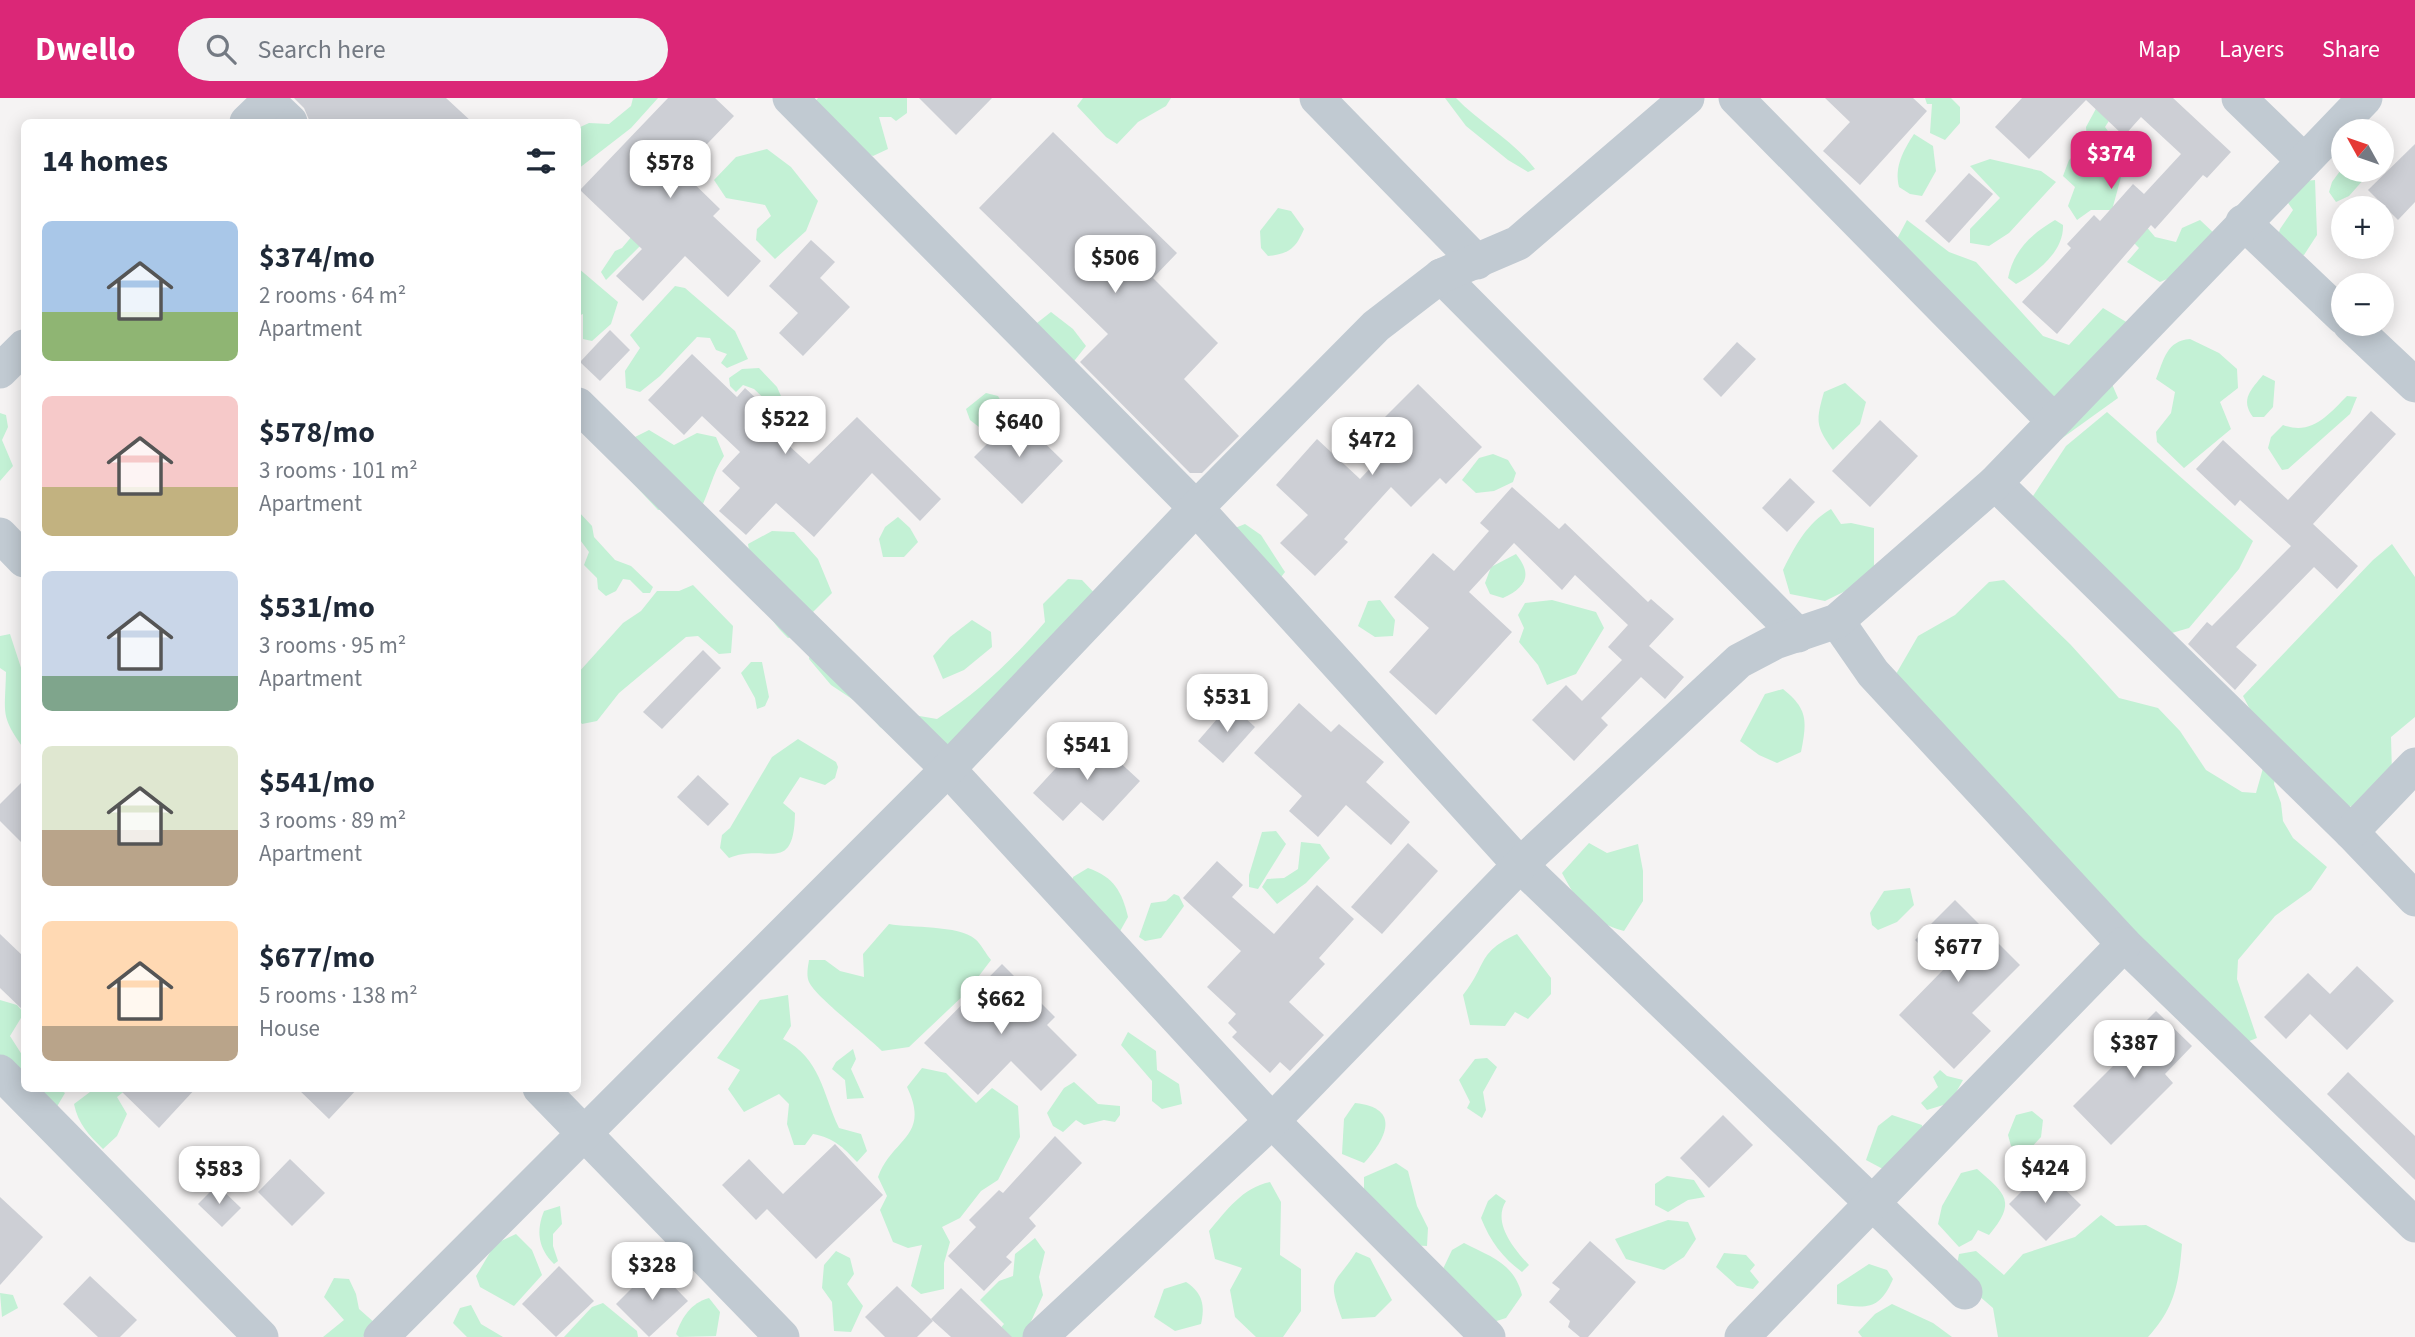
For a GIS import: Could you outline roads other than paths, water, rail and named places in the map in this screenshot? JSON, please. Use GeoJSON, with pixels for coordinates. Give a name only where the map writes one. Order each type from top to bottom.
{"type":"FeatureCollection","features":[{"type":"Feature","properties":{"kind":"street"},"geometry":{"type":"LineString","coordinates":[[790,98],[1196,508],[1520,865],[1965,1292]]}},
{"type":"Feature","properties":{"kind":"street"},"geometry":{"type":"LineString","coordinates":[[1317,98],[1477,262]]}},
{"type":"Feature","properties":{"kind":"street"},"geometry":{"type":"LineString","coordinates":[[381,1337],[948,769],[1196,508],[1377,326],[1441,276],[1518,243],[1687,98]]}},
{"type":"Feature","properties":{"kind":"street"},"geometry":{"type":"LineString","coordinates":[[1736,98],[2054,421]]}},
{"type":"Feature","properties":{"kind":"street"},"geometry":{"type":"LineString","coordinates":[[2239,98],[2304,160]]}},
{"type":"Feature","properties":{"kind":"street"},"geometry":{"type":"LineString","coordinates":[[1040,1337],[1272,1121],[1520,865],[1739,662],[1775,642],[1838,621],[1995,483],[2365,98]]}},
{"type":"Feature","properties":{"kind":"street"},"geometry":{"type":"LineString","coordinates":[[2243,222],[2331,306]]}},
{"type":"Feature","properties":{"kind":"street"},"geometry":{"type":"LineString","coordinates":[[1441,276],[1798,635]]}},
{"type":"Feature","properties":{"kind":"street"},"geometry":{"type":"LineString","coordinates":[[2363,336],[2415,385]]}},
{"type":"Feature","properties":{"kind":"street"},"geometry":{"type":"LineString","coordinates":[[0,371],[21,350]]}},
{"type":"Feature","properties":{"kind":"street"},"geometry":{"type":"LineString","coordinates":[[581,408],[948,769],[1272,1121],[1488,1337]]}},
{"type":"Feature","properties":{"kind":"street"},"geometry":{"type":"LineString","coordinates":[[1995,483],[2351,832],[2415,899]]}},
{"type":"Feature","properties":{"kind":"street"},"geometry":{"type":"LineString","coordinates":[[0,535],[21,557]]}},
{"type":"Feature","properties":{"kind":"street"},"geometry":{"type":"LineString","coordinates":[[1838,621],[1873,673],[2124,944],[2415,1226]]}},
{"type":"Feature","properties":{"kind":"street"},"geometry":{"type":"LineString","coordinates":[[2351,832],[2415,765]]}},
{"type":"Feature","properties":{"kind":"street"},"geometry":{"type":"LineString","coordinates":[[1742,1337],[1870,1202],[2124,944]]}},
{"type":"Feature","properties":{"kind":"street"},"geometry":{"type":"LineString","coordinates":[[0,1072],[261,1337]]}},
{"type":"Feature","properties":{"kind":"street"},"geometry":{"type":"LineString","coordinates":[[544,1092],[782,1337]]}}]}
